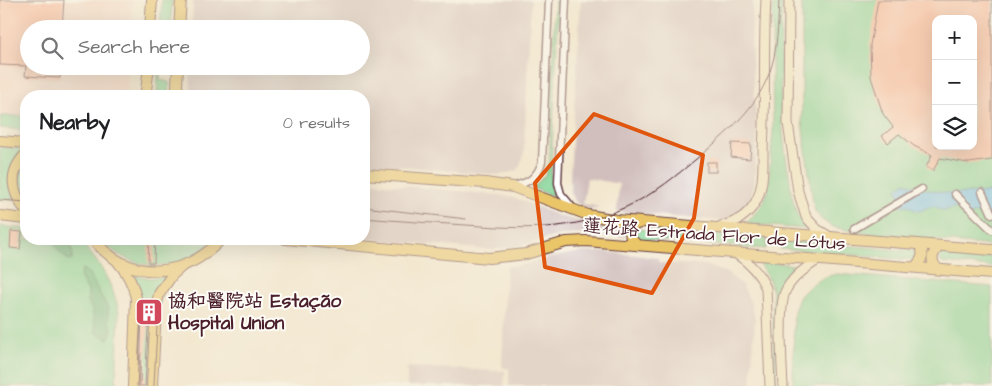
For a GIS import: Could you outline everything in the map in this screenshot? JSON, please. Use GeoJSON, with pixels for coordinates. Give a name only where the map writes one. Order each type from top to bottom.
{"type":"FeatureCollection","features":[{"type":"Feature","properties":{"kind":"main road"},"geometry":{"type":"LineString","coordinates":[[151,20],[152,0]]}},
{"type":"Feature","properties":{"kind":"main road"},"geometry":{"type":"LineString","coordinates":[[180,20],[181,0]]}},
{"type":"Feature","properties":{"kind":"main road"},"geometry":{"type":"LineString","coordinates":[[714,228],[733,224],[747,214],[756,202],[762,185],[765,123],[766,0]]}},
{"type":"Feature","properties":{"kind":"main road"},"geometry":{"type":"LineString","coordinates":[[789,0],[788,123],[798,191],[806,217],[817,229],[832,238]]}},
{"type":"Feature","properties":{"kind":"main road"},"geometry":{"type":"LineString","coordinates":[[146,90],[148,75]]}},
{"type":"Feature","properties":{"kind":"main road"},"geometry":{"type":"LineString","coordinates":[[178,75],[178,90]]}},
{"type":"Feature","properties":{"kind":"main road"},"geometry":{"type":"LineString","coordinates":[[0,141],[20,143]]}},
{"type":"Feature","properties":{"kind":"main road"},"geometry":{"type":"LineString","coordinates":[[20,162],[16,167],[13,183],[20,202]]}},
{"type":"Feature","properties":{"kind":"main road","name":"蓮花路 Estrada Flor de Lótus"},"geometry":{"type":"LineString","coordinates":[[370,174],[485,182],[513,187],[593,216],[640,223],[992,250]]}},
{"type":"Feature","properties":{"kind":"main road"},"geometry":{"type":"LineString","coordinates":[[0,216],[20,218]]}},
{"type":"Feature","properties":{"kind":"main road"},"geometry":{"type":"LineString","coordinates":[[636,244],[631,239],[630,232],[634,225],[640,223]]}},
{"type":"Feature","properties":{"kind":"main road","name":"蓮花路 Estrada Flor de Lótus"},"geometry":{"type":"LineString","coordinates":[[349,245],[488,258],[530,254],[566,242],[586,241],[992,274]]}},
{"type":"Feature","properties":{"kind":"main road"},"geometry":{"type":"LineString","coordinates":[[98,245],[117,260],[145,270],[160,271],[182,267]]}},
{"type":"Feature","properties":{"kind":"main road"},"geometry":{"type":"LineString","coordinates":[[152,386],[156,308],[159,294],[172,274],[200,258],[214,245]]}},
{"type":"Feature","properties":{"kind":"main road"},"geometry":{"type":"LineString","coordinates":[[915,267],[922,260],[923,254],[920,245]]}},
{"type":"Feature","properties":{"kind":"main road"},"geometry":{"type":"LineString","coordinates":[[938,269],[932,260],[935,251],[940,246]]}},
{"type":"Feature","properties":{"kind":"main road"},"geometry":{"type":"LineString","coordinates":[[735,253],[747,261],[757,272],[766,288],[770,386]]}},
{"type":"Feature","properties":{"kind":"main road"},"geometry":{"type":"LineString","coordinates":[[117,260],[130,278],[134,286],[136,298],[133,386]]}},
{"type":"Feature","properties":{"kind":"main road"},"geometry":{"type":"LineString","coordinates":[[783,386],[783,297],[792,281],[804,269],[818,260]]}},
{"type":"Feature","properties":{"kind":"street"},"geometry":{"type":"LineString","coordinates":[[513,187],[533,179],[539,173],[542,162],[549,0]]}},
{"type":"Feature","properties":{"kind":"street"},"geometry":{"type":"LineString","coordinates":[[566,0],[558,182],[561,194],[568,204],[577,211]]}},
{"type":"Feature","properties":{"kind":"street"},"geometry":{"type":"LineString","coordinates":[[854,229],[922,189]]}},
{"type":"Feature","properties":{"kind":"street"},"geometry":{"type":"LineString","coordinates":[[982,192],[992,214]]}},
{"type":"Feature","properties":{"kind":"street"},"geometry":{"type":"LineString","coordinates":[[956,194],[992,230]]}},
{"type":"Feature","properties":{"kind":"highlighted area"},"geometry":{"type":"Polygon","coordinates":[[[594,114],[703,155],[694,218],[652,293],[545,267],[535,183],[594,114]]]}},
{"type":"Feature","properties":{"kind":"shaded area"},"geometry":{"type":"Polygon","coordinates":[[[0,0],[133,0],[132,20],[20,20],[20,75],[128,75],[127,90],[20,90],[20,128],[0,126],[0,0]]]}},
{"type":"Feature","properties":{"kind":"shaded area"},"geometry":{"type":"Polygon","coordinates":[[[193,0],[531,0],[524,151],[520,166],[516,171],[499,175],[370,164],[370,90],[191,90],[190,75],[370,75],[370,20],[192,20],[193,0]]]}},
{"type":"Feature","properties":{"kind":"shaded area"},"geometry":{"type":"Polygon","coordinates":[[[581,0],[753,0],[751,44],[757,137],[754,186],[749,201],[738,213],[725,221],[617,212],[619,184],[587,178],[583,204],[599,207],[590,209],[581,207],[575,201],[571,192],[570,177],[581,0]]]}},
{"type":"Feature","properties":{"kind":"shaded area"},"geometry":{"type":"Polygon","coordinates":[[[370,183],[500,195],[518,199],[562,217],[596,225],[625,227],[625,237],[591,234],[561,235],[524,245],[491,250],[370,240],[370,183]]]}},
{"type":"Feature","properties":{"kind":"shaded area"},"geometry":{"type":"Polygon","coordinates":[[[582,252],[607,252],[658,258],[659,263],[705,265],[727,273],[742,285],[750,301],[755,319],[751,386],[509,386],[509,369],[502,367],[506,267],[582,252]]]}},
{"type":"Feature","properties":{"kind":"shaded area"},"geometry":{"type":"Polygon","coordinates":[[[407,367],[505,371],[504,386],[407,386],[407,367]]]}},
{"type":"Feature","properties":{"kind":"green space"},"geometry":{"type":"Polygon","coordinates":[[[162,0],[172,0],[171,20],[161,20],[162,0]]]}},
{"type":"Feature","properties":{"kind":"green space"},"geometry":{"type":"Polygon","coordinates":[[[555,0],[559,0],[551,173],[552,196],[533,188],[545,175],[549,161],[555,0]]]}},
{"type":"Feature","properties":{"kind":"green space"},"geometry":{"type":"Polygon","coordinates":[[[773,0],[782,0],[781,110],[785,153],[794,204],[802,223],[807,229],[746,224],[762,205],[768,191],[773,129],[773,0]]]}},
{"type":"Feature","properties":{"kind":"green space"},"geometry":{"type":"Polygon","coordinates":[[[802,0],[992,0],[992,246],[854,232],[831,226],[821,219],[815,211],[802,122],[802,0]]]}},
{"type":"Feature","properties":{"kind":"green space"},"geometry":{"type":"Polygon","coordinates":[[[158,75],[160,75],[160,80],[169,82],[170,90],[157,90],[158,75]]]}},
{"type":"Feature","properties":{"kind":"green space"},"geometry":{"type":"Polygon","coordinates":[[[1,116],[20,116],[20,130],[0,128],[1,116]]]}},
{"type":"Feature","properties":{"kind":"green space"},"geometry":{"type":"Polygon","coordinates":[[[0,147],[20,149],[20,156],[12,167],[9,179],[15,200],[0,199],[0,147]]]}},
{"type":"Feature","properties":{"kind":"green space"},"geometry":{"type":"Polygon","coordinates":[[[0,226],[20,228],[20,245],[83,245],[104,273],[117,303],[119,313],[116,386],[0,386],[0,226]]]}},
{"type":"Feature","properties":{"kind":"green space"},"geometry":{"type":"Polygon","coordinates":[[[637,229],[767,238],[766,249],[637,239],[633,231],[637,229]]]}},
{"type":"Feature","properties":{"kind":"green space"},"geometry":{"type":"Polygon","coordinates":[[[780,240],[914,251],[916,256],[913,260],[780,249],[780,240]]]}},
{"type":"Feature","properties":{"kind":"green space"},"geometry":{"type":"Polygon","coordinates":[[[55,245],[70,245],[72,250],[72,260],[70,261],[61,254],[55,245]]]}},
{"type":"Feature","properties":{"kind":"green space"},"geometry":{"type":"Polygon","coordinates":[[[106,245],[208,245],[187,258],[157,265],[142,264],[127,259],[106,245]]]}},
{"type":"Feature","properties":{"kind":"green space"},"geometry":{"type":"Polygon","coordinates":[[[941,252],[992,257],[992,267],[942,263],[939,259],[941,252]]]}},
{"type":"Feature","properties":{"kind":"green space"},"geometry":{"type":"Polygon","coordinates":[[[758,261],[794,265],[780,285],[776,298],[776,386],[774,386],[773,292],[768,277],[758,261]]]}},
{"type":"Feature","properties":{"kind":"green space"},"geometry":{"type":"Polygon","coordinates":[[[82,269],[88,272],[108,308],[108,320],[112,330],[108,339],[96,333],[92,309],[88,302],[88,291],[80,276],[82,269]]]}},
{"type":"Feature","properties":{"kind":"green space"},"geometry":{"type":"Polygon","coordinates":[[[837,274],[992,287],[992,386],[793,386],[794,311],[800,296],[811,285],[825,277],[837,274]]]}},
{"type":"Feature","properties":{"kind":"green space","name":"協和醫院站 Estação Hospital Union"},"geometry":{"type":"Polygon","coordinates":[[[134,275],[150,278],[166,277],[162,283],[149,386],[136,386],[140,295],[139,286],[134,275]]]}},
{"type":"Feature","properties":{"kind":"water"},"geometry":{"type":"Polygon","coordinates":[[[905,182],[926,189],[948,193],[992,191],[992,218],[980,213],[967,216],[959,209],[953,208],[944,211],[934,206],[918,211],[906,205],[902,206],[899,204],[900,197],[897,189],[905,182]]]}},
{"type":"Feature","properties":{"kind":"building"},"geometry":{"type":"Polygon","coordinates":[[[0,0],[64,0],[63,20],[20,20],[20,66],[0,65],[0,0]]]}},
{"type":"Feature","properties":{"kind":"building"},"geometry":{"type":"Polygon","coordinates":[[[878,0],[992,0],[992,160],[968,163],[940,158],[933,171],[926,167],[932,155],[914,146],[899,134],[888,143],[882,136],[893,127],[883,114],[871,77],[870,45],[878,0]]]}},
{"type":"Feature","properties":{"kind":"building"},"geometry":{"type":"Polygon","coordinates":[[[25,75],[60,75],[60,78],[25,75]]]}},
{"type":"Feature","properties":{"kind":"building"},"geometry":{"type":"Polygon","coordinates":[[[732,143],[751,144],[750,159],[731,157],[732,143]]]}},
{"type":"Feature","properties":{"kind":"building"},"geometry":{"type":"Polygon","coordinates":[[[707,162],[716,162],[716,172],[707,172],[707,162]]]}},
{"type":"Feature","properties":{"kind":"building"},"geometry":{"type":"Polygon","coordinates":[[[11,231],[20,232],[20,249],[10,248],[11,231]]]}},
{"type":"Feature","properties":{"kind":"building"},"geometry":{"type":"Polygon","coordinates":[[[149,245],[155,245],[154,263],[148,263],[149,245]]]}},
{"type":"Feature","properties":{"kind":"building"},"geometry":{"type":"Polygon","coordinates":[[[142,309],[149,309],[145,386],[140,386],[142,309]]]}},
{"type":"Feature","properties":{"kind":"tram line"},"geometry":{"type":"LineString","coordinates":[[370,218],[528,228],[548,227],[586,221],[637,202],[665,184],[713,145],[736,123],[755,100],[770,72],[774,57],[779,0]]}},
{"type":"Feature","properties":{"kind":"tram line"},"geometry":{"type":"LineString","coordinates":[[0,200],[20,202]]}},
{"type":"Feature","properties":{"kind":"tram line"},"geometry":{"type":"LineString","coordinates":[[370,208],[466,219]]}},
{"type":"Feature","properties":{"kind":"tram line"},"geometry":{"type":"LineString","coordinates":[[154,386],[158,307]]}},
{"type":"Feature","properties":{"kind":"tram line"},"geometry":{"type":"LineString","coordinates":[[137,386],[141,314]]}},
{"type":"Feature","properties":{"kind":"place","name":"協和醫院站 Estação Hospital Union"},"geometry":{"type":"Point","coordinates":[149,312]}}]}
